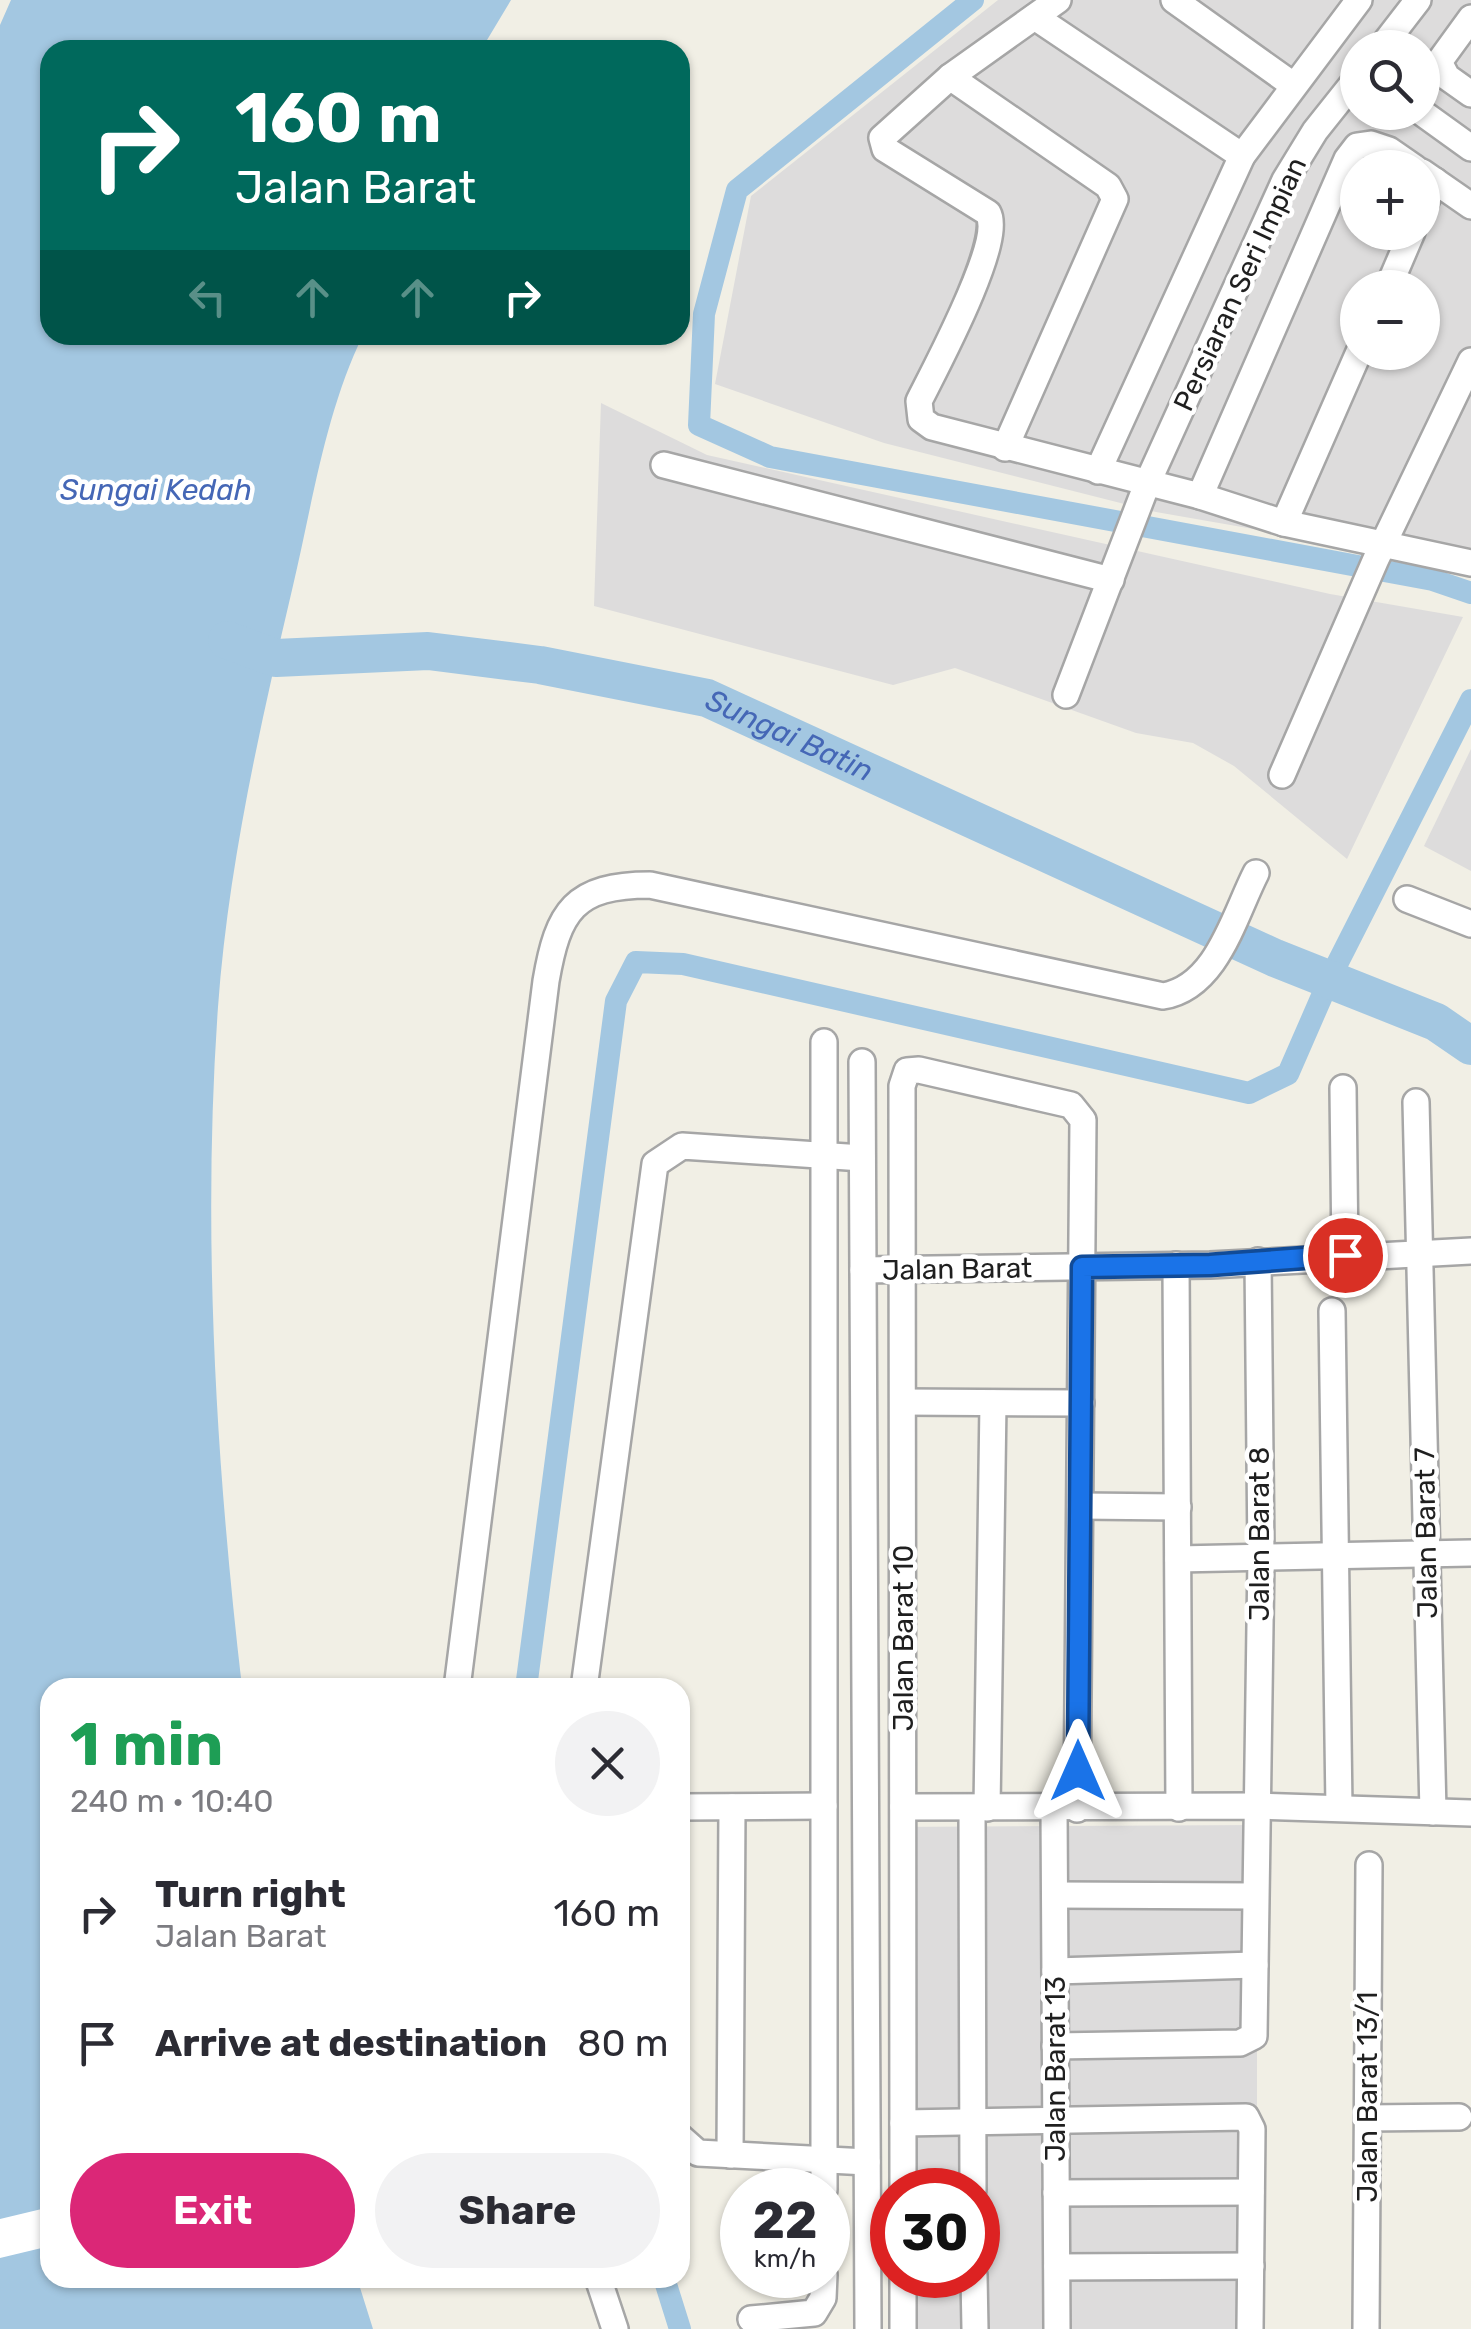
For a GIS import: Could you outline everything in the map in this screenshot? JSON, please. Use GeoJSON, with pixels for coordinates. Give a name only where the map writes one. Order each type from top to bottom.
{"type":"FeatureCollection","features":[{"type":"Feature","properties":{"kind":"street"},"geometry":{"type":"LineString","coordinates":[[1058,0],[950,77],[886,131],[880,144],[988,213],[992,220],[987,252],[918,411],[932,427],[1098,471],[1144,493],[1200,496],[1379,552],[1471,562]]}},
{"type":"Feature","properties":{"kind":"street"},"geometry":{"type":"LineString","coordinates":[[1174,0],[1292,85]]}},
{"type":"Feature","properties":{"kind":"street"},"geometry":{"type":"LineString","coordinates":[[1395,30],[1418,0]]}},
{"type":"Feature","properties":{"kind":"street"},"geometry":{"type":"LineString","coordinates":[[1098,471],[1242,156],[1351,3],[1376,30]]}},
{"type":"Feature","properties":{"kind":"street"},"geometry":{"type":"LineString","coordinates":[[1034,17],[1242,156]]}},
{"type":"Feature","properties":{"kind":"street"},"geometry":{"type":"LineString","coordinates":[[1471,18],[1439,62],[1447,77],[1471,94]]}},
{"type":"Feature","properties":{"kind":"street"},"geometry":{"type":"LineString","coordinates":[[950,77],[1108,186],[1115,200],[1004,448]]}},
{"type":"Feature","properties":{"kind":"street","name":"Persiaran Seri Impian"},"geometry":{"type":"LineString","coordinates":[[1066,695],[1144,493],[1285,180],[1340,102]]}},
{"type":"Feature","properties":{"kind":"street"},"geometry":{"type":"LineString","coordinates":[[1440,125],[1471,148]]}},
{"type":"Feature","properties":{"kind":"street"},"geometry":{"type":"LineString","coordinates":[[1354,150],[1371,144],[1382,150]]}},
{"type":"Feature","properties":{"kind":"street"},"geometry":{"type":"LineString","coordinates":[[1200,496],[1340,175]]}},
{"type":"Feature","properties":{"kind":"street"},"geometry":{"type":"LineString","coordinates":[[1440,185],[1471,206]]}},
{"type":"Feature","properties":{"kind":"street"},"geometry":{"type":"LineString","coordinates":[[1282,775],[1364,584],[1471,362]]}},
{"type":"Feature","properties":{"kind":"street"},"geometry":{"type":"LineString","coordinates":[[1284,523],[1351,370]]}},
{"type":"Feature","properties":{"kind":"street"},"geometry":{"type":"LineString","coordinates":[[664,465],[1111,580]]}},
{"type":"Feature","properties":{"kind":"street"},"geometry":{"type":"LineString","coordinates":[[458,1678],[546,981],[554,940],[566,912],[607,888],[650,886],[1148,996],[1179,994],[1192,987],[1219,949],[1256,873]]}},
{"type":"Feature","properties":{"kind":"street"},"geometry":{"type":"LineString","coordinates":[[1407,899],[1471,924]]}},
{"type":"Feature","properties":{"kind":"street"},"geometry":{"type":"LineString","coordinates":[[824,1042],[824,2168]]}},
{"type":"Feature","properties":{"kind":"street"},"geometry":{"type":"LineString","coordinates":[[862,1062],[868,2329]]}},
{"type":"Feature","properties":{"kind":"street","name":"Jalan Barat 10"},"geometry":{"type":"LineString","coordinates":[[903,2168],[902,1086],[907,1071],[919,1070],[1070,1105]]}},
{"type":"Feature","properties":{"kind":"street"},"geometry":{"type":"LineString","coordinates":[[1343,1088],[1345,1255]]}},
{"type":"Feature","properties":{"kind":"street","name":"Jalan Barat 7"},"geometry":{"type":"LineString","coordinates":[[1416,1102],[1432,1812]]}},
{"type":"Feature","properties":{"kind":"street","name":"Jalan Barat 13"},"geometry":{"type":"LineString","coordinates":[[1056,2329],[1055,1895],[1066,1808],[1080,1506],[1082,1120],[1070,1105]]}},
{"type":"Feature","properties":{"kind":"street"},"geometry":{"type":"LineString","coordinates":[[585,1678],[655,1164],[682,1146],[862,1158]]}},
{"type":"Feature","properties":{"kind":"street","name":"Jalan Barat"},"geometry":{"type":"LineString","coordinates":[[863,1270],[1176,1266],[1471,1251]]}},
{"type":"Feature","properties":{"kind":"street","name":"Jalan Barat 8"},"geometry":{"type":"LineString","coordinates":[[1056,2046],[1250,2041],[1254,2036],[1260,1558],[1258,1262]]}},
{"type":"Feature","properties":{"kind":"street"},"geometry":{"type":"LineString","coordinates":[[1176,1266],[1179,1808]]}},
{"type":"Feature","properties":{"kind":"street"},"geometry":{"type":"LineString","coordinates":[[1332,1310],[1339,1808]]}},
{"type":"Feature","properties":{"kind":"street"},"geometry":{"type":"LineString","coordinates":[[902,1402],[1080,1403]]}},
{"type":"Feature","properties":{"kind":"street"},"geometry":{"type":"LineString","coordinates":[[974,2168],[992,1402]]}},
{"type":"Feature","properties":{"kind":"street"},"geometry":{"type":"LineString","coordinates":[[1080,1506],[1178,1507]]}},
{"type":"Feature","properties":{"kind":"street"},"geometry":{"type":"LineString","coordinates":[[1178,1559],[1471,1553]]}},
{"type":"Feature","properties":{"kind":"street"},"geometry":{"type":"LineString","coordinates":[[690,1807],[824,1806]]}},
{"type":"Feature","properties":{"kind":"street"},"geometry":{"type":"LineString","coordinates":[[903,1807],[1257,1806],[1471,1813]]}},
{"type":"Feature","properties":{"kind":"street"},"geometry":{"type":"LineString","coordinates":[[730,2155],[732,1807]]}},
{"type":"Feature","properties":{"kind":"street","name":"Jalan Barat 13/1"},"geometry":{"type":"LineString","coordinates":[[1366,2329],[1369,1865]]}},
{"type":"Feature","properties":{"kind":"street"},"geometry":{"type":"LineString","coordinates":[[1055,1895],[1255,1896]]}},
{"type":"Feature","properties":{"kind":"street"},"geometry":{"type":"LineString","coordinates":[[1055,1971],[1255,1965]]}},
{"type":"Feature","properties":{"kind":"street"},"geometry":{"type":"LineString","coordinates":[[1368,2118],[1459,2117]]}},
{"type":"Feature","properties":{"kind":"street"},"geometry":{"type":"LineString","coordinates":[[903,2124],[1246,2118],[1252,2129],[1250,2329]]}},
{"type":"Feature","properties":{"kind":"street"},"geometry":{"type":"LineString","coordinates":[[690,2146],[698,2153],[867,2162]]}},
{"type":"Feature","properties":{"kind":"street"},"geometry":{"type":"LineString","coordinates":[[1056,2193],[1251,2192]]}},
{"type":"Feature","properties":{"kind":"street"},"geometry":{"type":"LineString","coordinates":[[1057,2267],[1251,2266]]}},
{"type":"Feature","properties":{"kind":"street"},"geometry":{"type":"LineString","coordinates":[[601,2288],[615,2329]]}},
{"type":"Feature","properties":{"kind":"street"},"geometry":{"type":"LineString","coordinates":[[751,2319],[814,2313],[823,2298]]}},
{"type":"Feature","properties":{"kind":"street"},"geometry":{"type":"LineString","coordinates":[[903,2298],[903,2329]]}},
{"type":"Feature","properties":{"kind":"street"},"geometry":{"type":"LineString","coordinates":[[974,2298],[975,2329]]}},
{"type":"Feature","properties":{"kind":"shaded area"},"geometry":{"type":"Polygon","coordinates":[[[998,0],[1471,0],[1471,567],[1156,512],[884,443],[715,384],[751,196],[998,0]]]}},
{"type":"Feature","properties":{"kind":"shaded area"},"geometry":{"type":"Polygon","coordinates":[[[601,403],[707,455],[1330,594],[1463,617],[1347,859],[1234,766],[1193,743],[1136,733],[955,668],[893,685],[594,606],[601,403]]]}},
{"type":"Feature","properties":{"kind":"shaded area"},"geometry":{"type":"Polygon","coordinates":[[[1471,749],[1471,871],[1424,846],[1471,749]]]}},
{"type":"Feature","properties":{"kind":"shaded area"},"geometry":{"type":"Polygon","coordinates":[[[1257,1825],[1257,2329],[891,2329],[891,2298],[1000,2298],[1000,2168],[891,2168],[890,1827],[1257,1825]]]}},
{"type":"Feature","properties":{"kind":"water","name":"Sungai Kedah"},"geometry":{"type":"Polygon","coordinates":[[[11,0],[511,0],[487,40],[40,40],[40,345],[359,345],[329,428],[268,693],[237,850],[218,1007],[211,1177],[214,1348],[241,1678],[40,1678],[40,2288],[360,2288],[373,2329],[0,2329],[0,25],[11,0]]]}},
{"type":"Feature","properties":{"kind":"pier"},"geometry":{"type":"Polygon","coordinates":[[[40,2209],[40,2248],[0,2258],[0,2219],[40,2209]]]}},
{"type":"Feature","properties":{"kind":"waterway"},"geometry":{"type":"LineString","coordinates":[[973,0],[737,190],[704,314],[699,425],[770,457],[1433,580],[1471,593]]}},
{"type":"Feature","properties":{"kind":"waterway","name":"Sungai Batin"},"geometry":{"type":"LineString","coordinates":[[227,640],[276,658],[428,651],[540,665],[707,698],[1275,958],[1436,1022],[1471,1046]]}},
{"type":"Feature","properties":{"kind":"waterway"},"geometry":{"type":"LineString","coordinates":[[527,1678],[616,1001],[636,962],[683,964],[1249,1093],[1288,1074],[1329,980],[1471,700]]}},
{"type":"Feature","properties":{"kind":"waterway"},"geometry":{"type":"LineString","coordinates":[[667,2288],[680,2329]]}},
{"type":"Feature","properties":{"kind":"route"},"geometry":{"type":"LineString","coordinates":[[1078,1771],[1082,1267],[1210,1265],[1345,1255]]}}]}
